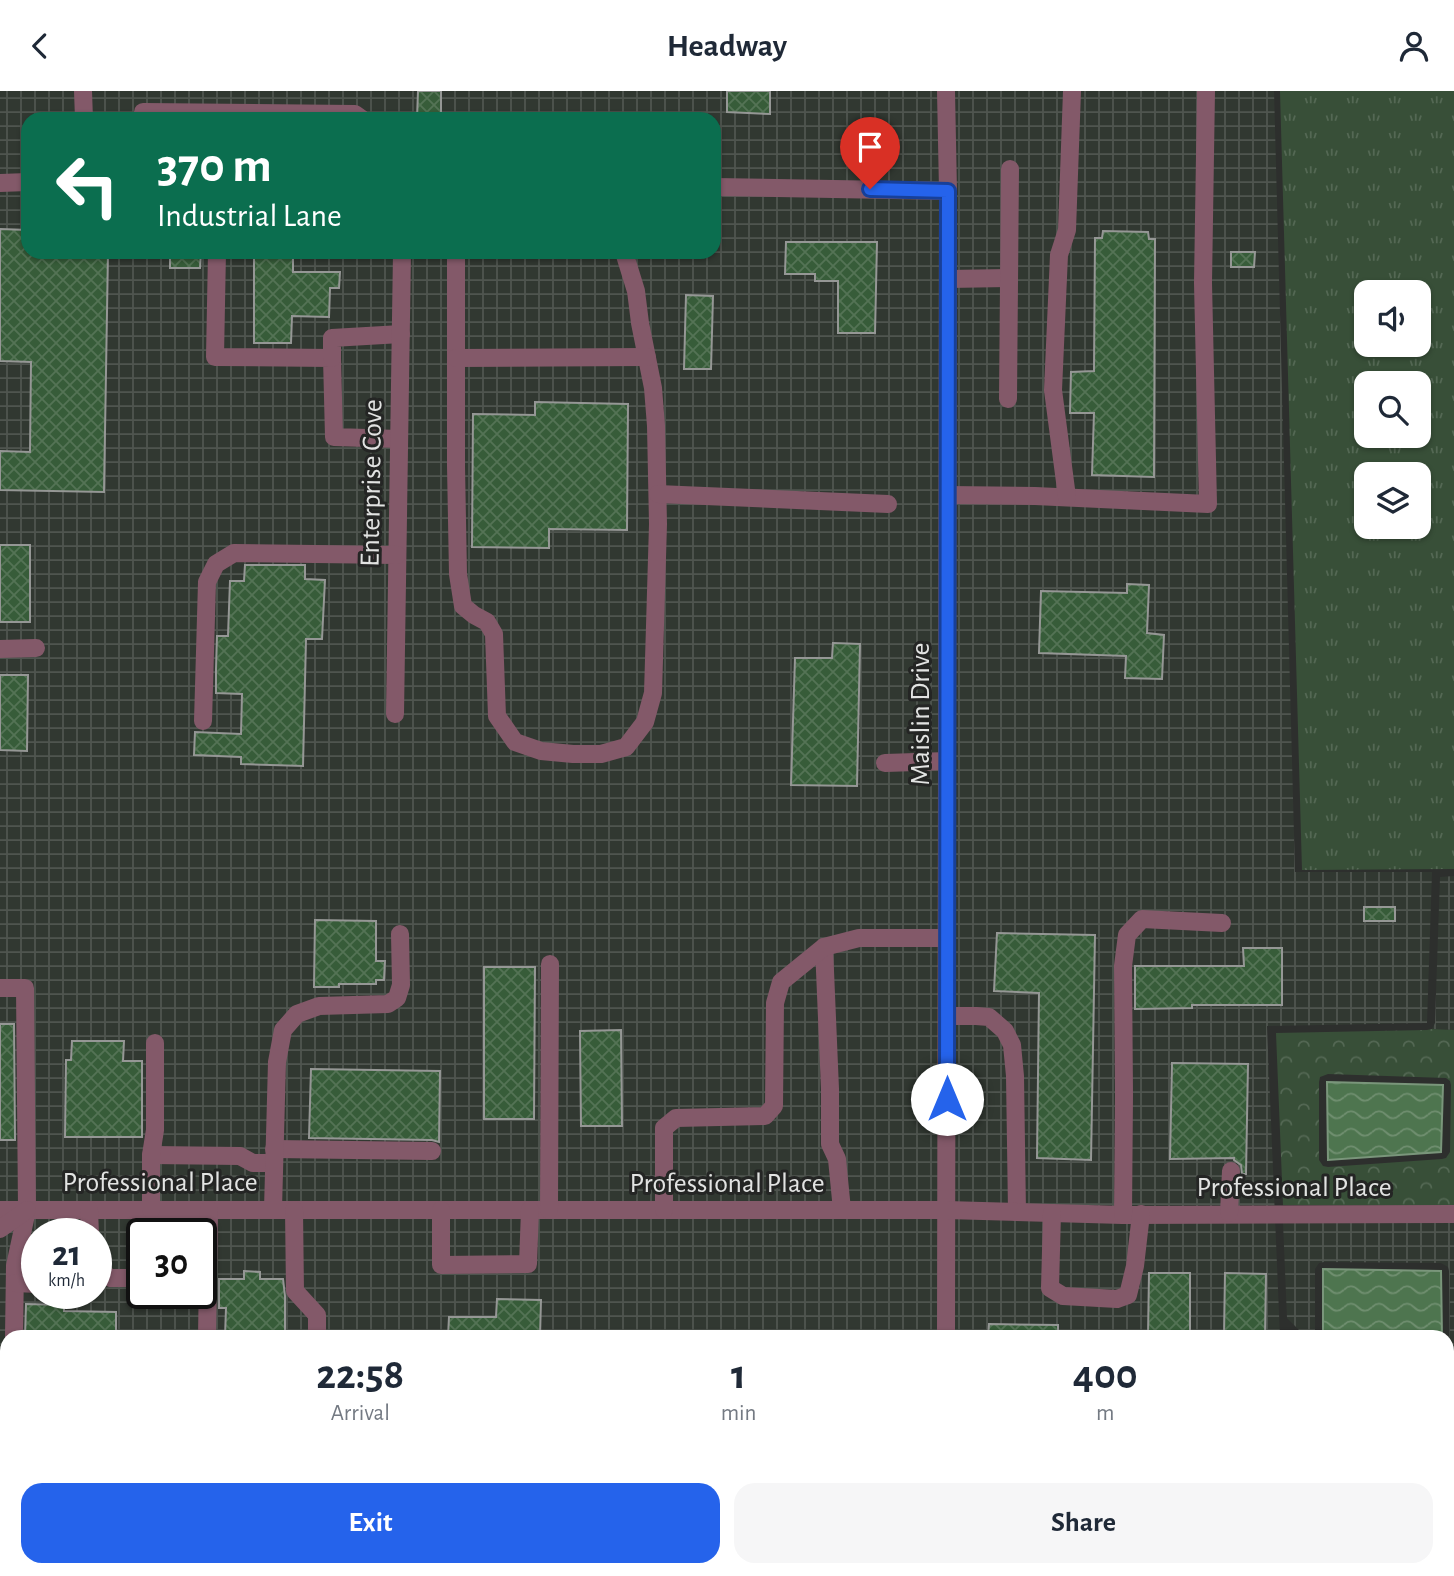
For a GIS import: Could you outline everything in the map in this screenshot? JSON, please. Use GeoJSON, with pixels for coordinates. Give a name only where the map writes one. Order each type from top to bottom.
{"type":"FeatureCollection","features":[{"type":"Feature","properties":{"kind":"street"},"geometry":{"type":"LineString","coordinates":[[83,91],[83,112]]}},
{"type":"Feature","properties":{"kind":"street","name":"Maislin Drive"},"geometry":{"type":"LineString","coordinates":[[946,91],[946,1330]]}},
{"type":"Feature","properties":{"kind":"street"},"geometry":{"type":"LineString","coordinates":[[1067,497],[1053,390],[1059,255],[1067,230],[1072,91]]}},
{"type":"Feature","properties":{"kind":"street"},"geometry":{"type":"LineString","coordinates":[[948,495],[1067,497],[1208,504],[1203,283],[1206,91]]}},
{"type":"Feature","properties":{"kind":"street"},"geometry":{"type":"LineString","coordinates":[[1008,399],[1010,169]]}},
{"type":"Feature","properties":{"kind":"street"},"geometry":{"type":"LineString","coordinates":[[0,183],[21,182]]}},
{"type":"Feature","properties":{"kind":"street"},"geometry":{"type":"LineString","coordinates":[[721,187],[948,191]]}},
{"type":"Feature","properties":{"kind":"street"},"geometry":{"type":"LineString","coordinates":[[217,259],[215,357],[332,358]]}},
{"type":"Feature","properties":{"kind":"street","name":"Enterprise Cove"},"geometry":{"type":"LineString","coordinates":[[395,714],[402,259]]}},
{"type":"Feature","properties":{"kind":"street"},"geometry":{"type":"LineString","coordinates":[[456,259],[458,574],[463,606],[486,622],[494,634],[497,716],[515,742],[541,751],[573,754],[601,754],[626,747],[645,722],[653,693],[656,426],[653,388],[636,291],[626,259]]}},
{"type":"Feature","properties":{"kind":"street"},"geometry":{"type":"LineString","coordinates":[[948,279],[1008,278]]}},
{"type":"Feature","properties":{"kind":"street"},"geometry":{"type":"LineString","coordinates":[[399,439],[334,437],[332,338],[401,334]]}},
{"type":"Feature","properties":{"kind":"street"},"geometry":{"type":"LineString","coordinates":[[456,358],[647,357]]}},
{"type":"Feature","properties":{"kind":"street"},"geometry":{"type":"LineString","coordinates":[[657,494],[888,504]]}},
{"type":"Feature","properties":{"kind":"street"},"geometry":{"type":"LineString","coordinates":[[203,721],[207,583],[216,564],[234,553],[397,555]]}},
{"type":"Feature","properties":{"kind":"street"},"geometry":{"type":"LineString","coordinates":[[0,649],[36,648]]}},
{"type":"Feature","properties":{"kind":"street"},"geometry":{"type":"LineString","coordinates":[[885,763],[947,761]]}},
{"type":"Feature","properties":{"kind":"street"},"geometry":{"type":"LineString","coordinates":[[1052,1213],[1050,1288],[1062,1296],[1117,1299],[1128,1295],[1135,1266],[1125,1095],[1123,965],[1127,935],[1142,919],[1222,923]]}},
{"type":"Feature","properties":{"kind":"street"},"geometry":{"type":"LineString","coordinates":[[273,1209],[277,1062],[283,1030],[297,1014],[319,1006],[388,1004],[397,998],[401,985],[400,934]]}},
{"type":"Feature","properties":{"kind":"street"},"geometry":{"type":"LineString","coordinates":[[664,1210],[664,1128],[676,1118],[765,1116],[774,1106],[775,1003],[782,982],[824,947],[859,937],[947,938]]}},
{"type":"Feature","properties":{"kind":"street"},"geometry":{"type":"LineString","coordinates":[[824,947],[830,1144],[837,1159],[842,1210]]}},
{"type":"Feature","properties":{"kind":"street"},"geometry":{"type":"LineString","coordinates":[[549,1210],[550,964]]}},
{"type":"Feature","properties":{"kind":"street"},"geometry":{"type":"LineString","coordinates":[[0,988],[25,988],[27,1210],[15,1266],[14,1330]]}},
{"type":"Feature","properties":{"kind":"street"},"geometry":{"type":"LineString","coordinates":[[947,1016],[989,1017],[1005,1031],[1012,1045],[1017,1212]]}},
{"type":"Feature","properties":{"kind":"street"},"geometry":{"type":"LineString","coordinates":[[151,1210],[155,1043]]}},
{"type":"Feature","properties":{"kind":"street"},"geometry":{"type":"LineString","coordinates":[[151,1155],[240,1156],[253,1163],[274,1156],[432,1151]]}},
{"type":"Feature","properties":{"kind":"street"},"geometry":{"type":"LineString","coordinates":[[1229,1213],[1231,1171]]}},
{"type":"Feature","properties":{"kind":"street","name":"Professional Place"},"geometry":{"type":"LineString","coordinates":[[0,1210],[947,1210],[1132,1215],[1454,1214]]}},
{"type":"Feature","properties":{"kind":"street"},"geometry":{"type":"LineString","coordinates":[[0,1229],[27,1210]]}},
{"type":"Feature","properties":{"kind":"street"},"geometry":{"type":"LineString","coordinates":[[89,1210],[89,1218]]}},
{"type":"Feature","properties":{"kind":"street"},"geometry":{"type":"LineString","coordinates":[[209,1210],[209,1218]]}},
{"type":"Feature","properties":{"kind":"street"},"geometry":{"type":"LineString","coordinates":[[294,1210],[295,1291],[317,1315],[317,1330]]}},
{"type":"Feature","properties":{"kind":"street"},"geometry":{"type":"LineString","coordinates":[[441,1210],[441,1265],[528,1264],[530,1210]]}},
{"type":"Feature","properties":{"kind":"street"},"geometry":{"type":"LineString","coordinates":[[15,1283],[21,1283]]}},
{"type":"Feature","properties":{"kind":"street"},"geometry":{"type":"LineString","coordinates":[[207,1309],[208,1330]]}},
{"type":"Feature","properties":{"kind":"shaded area"},"geometry":{"type":"Polygon","coordinates":[[[0,91],[1274,91],[1295,872],[1432,872],[1427,1023],[1267,1026],[1280,1330],[0,1330],[0,91]]]}},
{"type":"Feature","properties":{"kind":"shaded area"},"geometry":{"type":"Polygon","coordinates":[[[1454,876],[1454,1030],[1432,1029],[1435,1023],[1440,877],[1454,876]]]}},
{"type":"Feature","properties":{"kind":"shaded area"},"geometry":{"type":"Polygon","coordinates":[[[1283,1222],[1454,1223],[1454,1330],[1449,1330],[1449,1271],[1448,1267],[1441,1263],[1319,1263],[1315,1269],[1315,1330],[1299,1330],[1287,1318],[1283,1222]]]}},
{"type":"Feature","properties":{"kind":"green space"},"geometry":{"type":"Polygon","coordinates":[[[1280,91],[1454,91],[1454,869],[1302,870],[1280,91]]]}},
{"type":"Feature","properties":{"kind":"green space"},"geometry":{"type":"Polygon","coordinates":[[[1454,1030],[1454,1206],[1283,1205],[1276,1033],[1454,1030]],[[1328,1074],[1320,1077],[1319,1160],[1323,1166],[1446,1158],[1450,1152],[1451,1085],[1446,1078],[1328,1074]]]}},
{"type":"Feature","properties":{"kind":"water"},"geometry":{"type":"Polygon","coordinates":[[[1327,1082],[1443,1085],[1441,1152],[1328,1160],[1327,1082]]]}},
{"type":"Feature","properties":{"kind":"water"},"geometry":{"type":"Polygon","coordinates":[[[1323,1269],[1441,1271],[1442,1330],[1323,1330],[1323,1269]]]}},
{"type":"Feature","properties":{"kind":"building"},"geometry":{"type":"Polygon","coordinates":[[[418,91],[441,91],[441,112],[417,112],[418,91]]]}},
{"type":"Feature","properties":{"kind":"building"},"geometry":{"type":"Polygon","coordinates":[[[727,91],[770,91],[770,114],[727,112],[727,91]]]}},
{"type":"Feature","properties":{"kind":"building"},"geometry":{"type":"Polygon","coordinates":[[[0,229],[21,230],[21,259],[108,259],[104,492],[0,490],[0,451],[30,452],[31,362],[0,361],[0,229]]]}},
{"type":"Feature","properties":{"kind":"building"},"geometry":{"type":"Polygon","coordinates":[[[1103,231],[1148,232],[1149,239],[1155,239],[1154,477],[1092,475],[1094,413],[1070,413],[1071,372],[1094,371],[1095,238],[1102,238],[1103,231]]]}},
{"type":"Feature","properties":{"kind":"building"},"geometry":{"type":"Polygon","coordinates":[[[786,242],[877,242],[875,333],[838,333],[838,281],[815,281],[815,274],[785,274],[786,242]]]}},
{"type":"Feature","properties":{"kind":"building"},"geometry":{"type":"Polygon","coordinates":[[[1231,252],[1255,252],[1254,267],[1231,267],[1231,252]]]}},
{"type":"Feature","properties":{"kind":"building"},"geometry":{"type":"Polygon","coordinates":[[[170,259],[201,259],[200,268],[170,268],[170,259]]]}},
{"type":"Feature","properties":{"kind":"building"},"geometry":{"type":"Polygon","coordinates":[[[254,259],[293,259],[293,272],[340,272],[339,288],[330,288],[329,317],[292,316],[291,343],[254,343],[254,259]]]}},
{"type":"Feature","properties":{"kind":"building"},"geometry":{"type":"Polygon","coordinates":[[[686,295],[713,296],[711,369],[684,369],[686,295]]]}},
{"type":"Feature","properties":{"kind":"building"},"geometry":{"type":"Polygon","coordinates":[[[535,402],[628,404],[627,530],[549,529],[549,548],[472,547],[473,414],[535,415],[535,402]]]}},
{"type":"Feature","properties":{"kind":"building"},"geometry":{"type":"Polygon","coordinates":[[[0,545],[30,545],[30,622],[0,622],[0,545]]]}},
{"type":"Feature","properties":{"kind":"building"},"geometry":{"type":"Polygon","coordinates":[[[245,565],[305,565],[305,579],[325,580],[322,639],[306,639],[303,766],[241,764],[241,757],[194,755],[195,732],[241,734],[242,694],[216,693],[216,669],[217,636],[228,636],[230,581],[244,581],[245,565]]]}},
{"type":"Feature","properties":{"kind":"building"},"geometry":{"type":"Polygon","coordinates":[[[1127,584],[1149,585],[1147,633],[1164,635],[1162,679],[1125,678],[1126,656],[1039,653],[1041,591],[1127,593],[1127,584]]]}},
{"type":"Feature","properties":{"kind":"building"},"geometry":{"type":"Polygon","coordinates":[[[833,643],[860,644],[857,786],[791,785],[795,658],[832,658],[833,643]]]}},
{"type":"Feature","properties":{"kind":"building"},"geometry":{"type":"Polygon","coordinates":[[[0,675],[28,675],[27,751],[0,750],[0,675]]]}},
{"type":"Feature","properties":{"kind":"building"},"geometry":{"type":"Polygon","coordinates":[[[1364,907],[1395,907],[1395,921],[1364,921],[1364,907]]]}},
{"type":"Feature","properties":{"kind":"building"},"geometry":{"type":"Polygon","coordinates":[[[315,920],[376,921],[376,961],[385,961],[384,980],[376,980],[376,984],[314,987],[315,920]]]}},
{"type":"Feature","properties":{"kind":"building"},"geometry":{"type":"Polygon","coordinates":[[[997,933],[1095,935],[1091,1160],[1037,1158],[1039,993],[994,991],[997,933]]]}},
{"type":"Feature","properties":{"kind":"building"},"geometry":{"type":"Polygon","coordinates":[[[1243,948],[1282,948],[1282,1005],[1192,1005],[1192,1008],[1135,1009],[1135,966],[1244,966],[1243,948]]]}},
{"type":"Feature","properties":{"kind":"building"},"geometry":{"type":"Polygon","coordinates":[[[484,967],[535,967],[534,1119],[484,1119],[484,967]]]}},
{"type":"Feature","properties":{"kind":"building"},"geometry":{"type":"Polygon","coordinates":[[[0,1024],[14,1024],[15,1140],[0,1140],[0,1024]]]}},
{"type":"Feature","properties":{"kind":"building"},"geometry":{"type":"Polygon","coordinates":[[[621,1030],[622,1126],[581,1126],[580,1031],[621,1030]]]}},
{"type":"Feature","properties":{"kind":"building"},"geometry":{"type":"Polygon","coordinates":[[[72,1041],[124,1041],[123,1061],[142,1061],[142,1137],[65,1137],[66,1060],[71,1060],[72,1041]]]}},
{"type":"Feature","properties":{"kind":"building"},"geometry":{"type":"Polygon","coordinates":[[[1172,1063],[1248,1064],[1246,1174],[1242,1174],[1241,1165],[1234,1158],[1170,1159],[1172,1063]]]}},
{"type":"Feature","properties":{"kind":"building"},"geometry":{"type":"Polygon","coordinates":[[[311,1069],[440,1071],[439,1142],[309,1138],[311,1069]]]}},
{"type":"Feature","properties":{"kind":"building"},"geometry":{"type":"Polygon","coordinates":[[[244,1271],[260,1272],[260,1279],[283,1279],[285,1330],[225,1330],[226,1308],[219,1308],[219,1279],[244,1279],[244,1271]]]}},
{"type":"Feature","properties":{"kind":"building"},"geometry":{"type":"Polygon","coordinates":[[[1149,1273],[1190,1273],[1190,1330],[1148,1330],[1149,1273]]]}},
{"type":"Feature","properties":{"kind":"building"},"geometry":{"type":"Polygon","coordinates":[[[1225,1273],[1266,1274],[1265,1330],[1224,1330],[1225,1273]]]}},
{"type":"Feature","properties":{"kind":"building"},"geometry":{"type":"Polygon","coordinates":[[[497,1299],[541,1300],[540,1330],[448,1330],[449,1317],[496,1317],[497,1299]]]}},
{"type":"Feature","properties":{"kind":"building"},"geometry":{"type":"Polygon","coordinates":[[[26,1309],[116,1312],[116,1330],[25,1330],[26,1309]]]}},
{"type":"Feature","properties":{"kind":"building"},"geometry":{"type":"Polygon","coordinates":[[[989,1324],[1058,1325],[1058,1330],[989,1330],[989,1324]]]}},
{"type":"Feature","properties":{"kind":"route"},"geometry":{"type":"LineString","coordinates":[[870,189],[948,191],[947,1099]]}}]}
